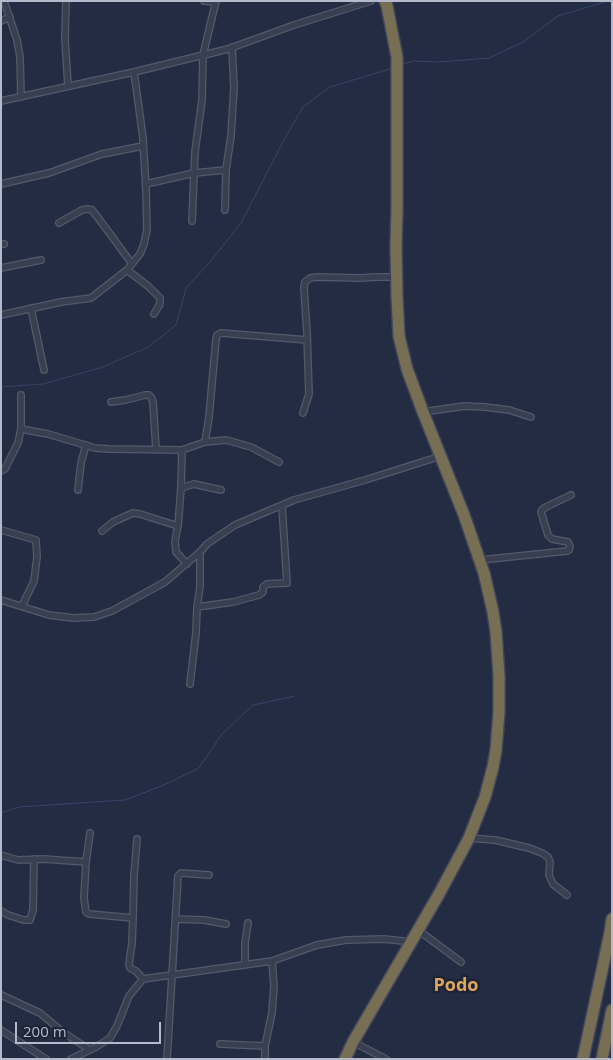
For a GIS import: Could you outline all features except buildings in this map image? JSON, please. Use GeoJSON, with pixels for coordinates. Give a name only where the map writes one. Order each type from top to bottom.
{"type":"FeatureCollection","features":[{"type":"Feature","properties":{"kind":"highway"},"geometry":{"type":"LineString","coordinates":[[345,1059],[462,854],[485,797],[493,767],[499,712],[496,632],[480,560],[407,369],[399,336],[396,277],[398,74],[394,40],[387,6],[384,1]]}},
{"type":"Feature","properties":{"kind":"highway"},"geometry":{"type":"LineString","coordinates":[[583,1059],[612,919]]}},
{"type":"Feature","properties":{"kind":"highway"},"geometry":{"type":"LineString","coordinates":[[602,1059],[612,1010]]}},
{"type":"Feature","properties":{"kind":"street"},"geometry":{"type":"LineString","coordinates":[[4,1],[17,40],[20,57],[22,97]]}},
{"type":"Feature","properties":{"kind":"street"},"geometry":{"type":"LineString","coordinates":[[66,1],[65,39],[68,86]]}},
{"type":"Feature","properties":{"kind":"street"},"geometry":{"type":"LineString","coordinates":[[192,221],[195,152],[202,100],[203,55],[216,2],[204,1]]}},
{"type":"Feature","properties":{"kind":"street"},"geometry":{"type":"LineString","coordinates":[[1,101],[203,55],[371,1]]}},
{"type":"Feature","properties":{"kind":"street"},"geometry":{"type":"LineString","coordinates":[[1,21],[10,17]]}},
{"type":"Feature","properties":{"kind":"street"},"geometry":{"type":"LineString","coordinates":[[225,210],[226,170],[231,136],[234,87],[232,47]]}},
{"type":"Feature","properties":{"kind":"street"},"geometry":{"type":"LineString","coordinates":[[1,315],[61,302],[91,298],[126,270],[140,254],[147,230],[146,184],[143,138],[134,72]]}},
{"type":"Feature","properties":{"kind":"street"},"geometry":{"type":"LineString","coordinates":[[1,184],[49,174],[102,154],[143,146]]}},
{"type":"Feature","properties":{"kind":"street"},"geometry":{"type":"LineString","coordinates":[[146,184],[194,173],[226,170]]}},
{"type":"Feature","properties":{"kind":"street"},"geometry":{"type":"LineString","coordinates":[[59,223],[82,210],[92,210],[132,264]]}},
{"type":"Feature","properties":{"kind":"street"},"geometry":{"type":"LineString","coordinates":[[1,268],[41,260]]}},
{"type":"Feature","properties":{"kind":"street"},"geometry":{"type":"LineString","coordinates":[[126,270],[148,286],[160,298],[160,304],[154,314]]}},
{"type":"Feature","properties":{"kind":"street"},"geometry":{"type":"LineString","coordinates":[[304,413],[309,394],[305,282],[310,278],[316,277],[396,277]]}},
{"type":"Feature","properties":{"kind":"street"},"geometry":{"type":"LineString","coordinates":[[32,308],[44,370]]}},
{"type":"Feature","properties":{"kind":"street"},"geometry":{"type":"LineString","coordinates":[[205,442],[217,335],[221,333],[307,340]]}},
{"type":"Feature","properties":{"kind":"street"},"geometry":{"type":"LineString","coordinates":[[111,402],[145,395],[151,397],[153,402],[156,449]]}},
{"type":"Feature","properties":{"kind":"street"},"geometry":{"type":"LineString","coordinates":[[1,472],[5,469],[18,442],[21,429],[21,396]]}},
{"type":"Feature","properties":{"kind":"street"},"geometry":{"type":"LineString","coordinates":[[423,412],[464,406],[486,407],[509,410],[531,417]]}},
{"type":"Feature","properties":{"kind":"street"},"geometry":{"type":"LineString","coordinates":[[21,429],[48,434],[95,448],[109,449],[182,450],[205,442],[226,440],[250,447],[279,462]]}},
{"type":"Feature","properties":{"kind":"street"},"geometry":{"type":"LineString","coordinates":[[78,490],[81,463],[86,445]]}},
{"type":"Feature","properties":{"kind":"street"},"geometry":{"type":"LineString","coordinates":[[182,450],[181,488],[175,541],[176,552],[187,564]]}},
{"type":"Feature","properties":{"kind":"street"},"geometry":{"type":"LineString","coordinates":[[1,600],[49,615],[94,618],[130,602],[165,582],[207,544],[234,524],[294,500],[441,456]]}},
{"type":"Feature","properties":{"kind":"street"},"geometry":{"type":"LineString","coordinates":[[181,488],[194,484],[221,490]]}},
{"type":"Feature","properties":{"kind":"street"},"geometry":{"type":"LineString","coordinates":[[480,560],[569,550],[568,542],[552,539],[548,535],[541,512],[546,507],[572,495]]}},
{"type":"Feature","properties":{"kind":"street"},"geometry":{"type":"LineString","coordinates":[[197,607],[233,602],[260,595],[263,587],[267,584],[287,583],[282,506]]}},
{"type":"Feature","properties":{"kind":"street"},"geometry":{"type":"LineString","coordinates":[[102,531],[112,522],[133,513],[178,526]]}},
{"type":"Feature","properties":{"kind":"street"},"geometry":{"type":"LineString","coordinates":[[1,530],[36,540],[37,557],[34,581],[22,606]]}},
{"type":"Feature","properties":{"kind":"street"},"geometry":{"type":"LineString","coordinates":[[190,684],[200,586],[200,552]]}},
{"type":"Feature","properties":{"kind":"street"},"geometry":{"type":"LineString","coordinates":[[90,833],[84,898],[86,912],[89,914],[133,918]]}},
{"type":"Feature","properties":{"kind":"street"},"geometry":{"type":"LineString","coordinates":[[469,838],[495,840],[542,853],[548,857],[550,862],[549,875],[553,884],[568,895]]}},
{"type":"Feature","properties":{"kind":"street"},"geometry":{"type":"LineString","coordinates":[[138,839],[129,964],[130,968],[136,971],[143,979]]}},
{"type":"Feature","properties":{"kind":"street"},"geometry":{"type":"LineString","coordinates":[[1,855],[18,860],[86,862]]}},
{"type":"Feature","properties":{"kind":"street"},"geometry":{"type":"LineString","coordinates":[[1,911],[24,920],[30,920],[34,859]]}},
{"type":"Feature","properties":{"kind":"street"},"geometry":{"type":"LineString","coordinates":[[168,1058],[171,975],[178,876],[181,873],[209,874]]}},
{"type":"Feature","properties":{"kind":"street"},"geometry":{"type":"LineString","coordinates":[[1,921],[8,915]]}},
{"type":"Feature","properties":{"kind":"street"},"geometry":{"type":"LineString","coordinates":[[176,919],[204,920],[226,924]]}},
{"type":"Feature","properties":{"kind":"street"},"geometry":{"type":"LineString","coordinates":[[245,964],[248,923]]}},
{"type":"Feature","properties":{"kind":"street"},"geometry":{"type":"LineString","coordinates":[[418,930],[461,962]]}},
{"type":"Feature","properties":{"kind":"street"},"geometry":{"type":"LineString","coordinates":[[71,1059],[110,1038],[129,996],[143,979],[272,961],[317,945],[346,940],[384,939],[412,942]]}},
{"type":"Feature","properties":{"kind":"street"},"geometry":{"type":"LineString","coordinates":[[265,1059],[265,1046],[272,1013],[274,986],[272,961]]}},
{"type":"Feature","properties":{"kind":"street"},"geometry":{"type":"LineString","coordinates":[[1,995],[40,1013],[64,1033],[90,1050]]}},
{"type":"Feature","properties":{"kind":"street"},"geometry":{"type":"LineString","coordinates":[[1,1030],[46,1059]]}},
{"type":"Feature","properties":{"kind":"street"},"geometry":{"type":"LineString","coordinates":[[354,1042],[386,1059]]}},
{"type":"Feature","properties":{"kind":"street"},"geometry":{"type":"LineString","coordinates":[[220,1044],[265,1046]]}},
{"type":"Feature","properties":{"kind":"waterway"},"geometry":{"type":"LineString","coordinates":[[401,65],[413,61],[440,62],[489,58],[523,42],[558,16],[608,1]]}},
{"type":"Feature","properties":{"kind":"waterway"},"geometry":{"type":"LineString","coordinates":[[1,387],[43,384],[103,367],[148,347],[176,325],[186,288],[210,262],[241,223],[303,107],[330,87],[393,68]]}},
{"type":"Feature","properties":{"kind":"waterway"},"geometry":{"type":"LineString","coordinates":[[1,813],[19,807],[125,800],[164,785],[199,768],[222,734],[253,705],[295,696]]}},
{"type":"Feature","properties":{"kind":"district","name":"Podo"},"geometry":{"type":"Point","coordinates":[456,986]}}]}
